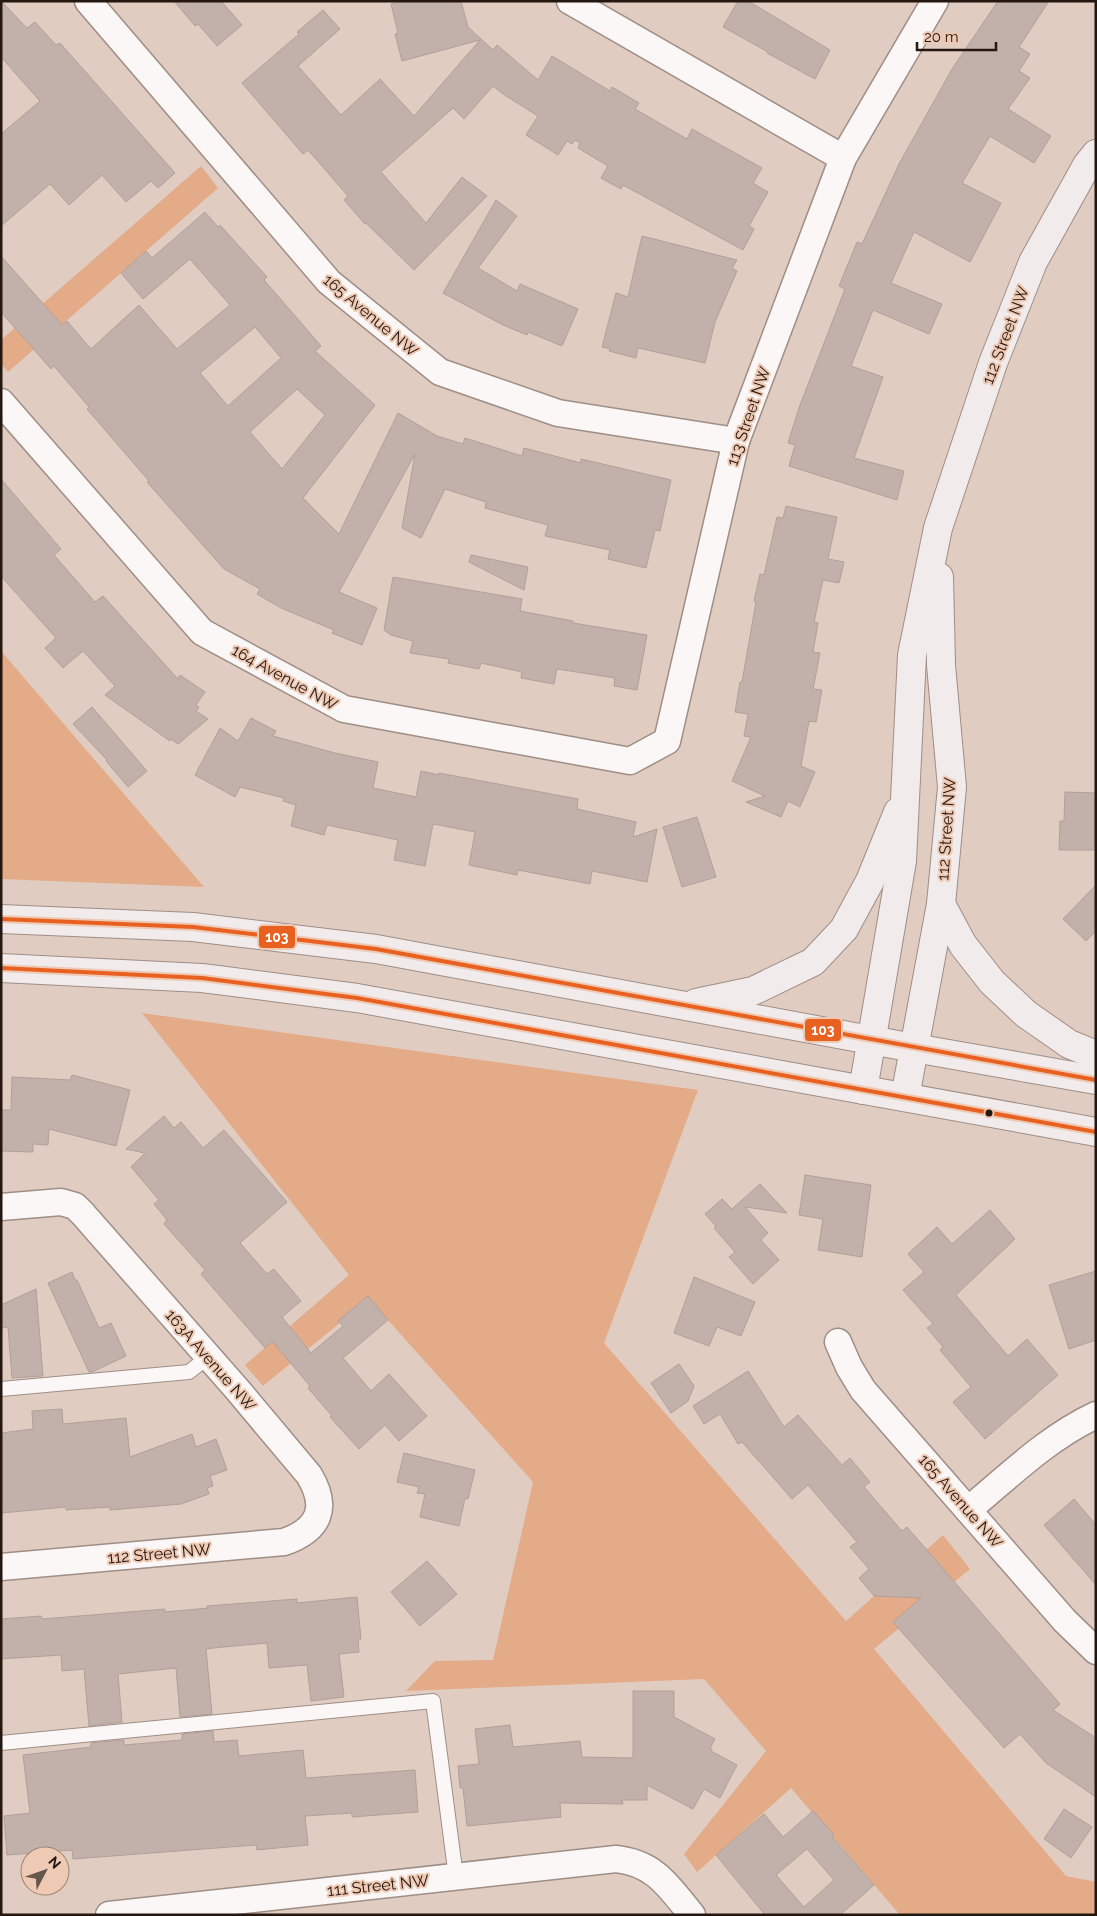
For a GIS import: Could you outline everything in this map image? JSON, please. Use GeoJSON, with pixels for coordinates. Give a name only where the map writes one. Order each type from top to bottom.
{"type":"FeatureCollection","features":[{"type":"Feature","properties":{"kind":"main road","name":"112 Street NW"},"geometry":{"type":"LineString","coordinates":[[863,1090],[902,862],[912,655],[938,528],[993,363],[1033,262],[1086,164],[1096,154]]}},
{"type":"Feature","properties":{"kind":"main road","name":"112 Street NW"},"geometry":{"type":"LineString","coordinates":[[905,1097],[941,904],[952,787],[941,665],[938,528]]}},
{"type":"Feature","properties":{"kind":"main road"},"geometry":{"type":"LineString","coordinates":[[684,1005],[753,991],[813,962],[844,930],[870,881],[904,796]]}},
{"type":"Feature","properties":{"kind":"main road"},"geometry":{"type":"LineString","coordinates":[[941,904],[963,945],[992,982],[1026,1014],[1069,1044],[1096,1055]]}},
{"type":"Feature","properties":{"kind":"main road"},"geometry":{"type":"LineString","coordinates":[[1,919],[193,927],[366,948],[684,1005],[871,1041],[1096,1080]]}},
{"type":"Feature","properties":{"kind":"main road"},"geometry":{"type":"LineString","coordinates":[[1,968],[202,978],[357,998],[1096,1132]]}},
{"type":"Feature","properties":{"kind":"street","name":"165 Avenue NW"},"geometry":{"type":"LineString","coordinates":[[88,1],[329,282],[440,372],[558,413],[736,441]]}},
{"type":"Feature","properties":{"kind":"street"},"geometry":{"type":"LineString","coordinates":[[570,1],[843,158]]}},
{"type":"Feature","properties":{"kind":"street","name":"113 Street NW"},"geometry":{"type":"LineString","coordinates":[[667,741],[736,441],[843,158],[935,1]]}},
{"type":"Feature","properties":{"kind":"street","name":"164 Avenue NW"},"geometry":{"type":"LineString","coordinates":[[1,402],[202,632],[344,709],[630,761],[667,741]]}},
{"type":"Feature","properties":{"kind":"street","name":"163A Avenue NW"},"geometry":{"type":"LineString","coordinates":[[1,1207],[61,1202],[75,1206],[92,1223],[309,1475],[317,1488],[319,1508],[313,1526]]}},
{"type":"Feature","properties":{"kind":"street","name":"165 Avenue NW"},"geometry":{"type":"LineString","coordinates":[[838,1342],[849,1367],[863,1390],[1065,1621],[1096,1651]]}},
{"type":"Feature","properties":{"kind":"street"},"geometry":{"type":"LineString","coordinates":[[968,1510],[1051,1440],[1096,1415]]}},
{"type":"Feature","properties":{"kind":"street","name":"112 Street NW"},"geometry":{"type":"LineString","coordinates":[[1,1567],[284,1542],[298,1537],[313,1526]]}},
{"type":"Feature","properties":{"kind":"street","name":"111 Street NW"},"geometry":{"type":"LineString","coordinates":[[109,1915],[616,1859],[631,1860],[658,1875],[692,1915]]}},
{"type":"Feature","properties":{"kind":"lane"},"geometry":{"type":"LineString","coordinates":[[1,1389],[189,1372],[208,1357]]}},
{"type":"Feature","properties":{"kind":"lane"},"geometry":{"type":"LineString","coordinates":[[1,1743],[433,1701],[456,1877]]}},
{"type":"Feature","properties":{"kind":"shaded area"},"geometry":{"type":"Polygon","coordinates":[[[201,166],[218,188],[8,372],[1,364],[1,340],[201,166]]]}},
{"type":"Feature","properties":{"kind":"shaded area"},"geometry":{"type":"Polygon","coordinates":[[[1,651],[204,887],[1,879],[1,651]]]}},
{"type":"Feature","properties":{"kind":"shaded area"},"geometry":{"type":"Polygon","coordinates":[[[142,1013],[698,1090],[604,1343],[846,1621],[943,1535],[970,1569],[874,1649],[1066,1876],[1096,1882],[1096,1915],[900,1915],[791,1788],[697,1872],[684,1854],[766,1751],[704,1679],[406,1691],[435,1661],[493,1660],[533,1482],[369,1299],[263,1386],[245,1365],[349,1275],[142,1013]]]}},
{"type":"Feature","properties":{"kind":"building"},"geometry":{"type":"Polygon","coordinates":[[[1,1],[27,28],[35,22],[56,45],[60,43],[175,173],[158,188],[151,181],[126,202],[102,175],[69,205],[50,184],[1,226],[1,134],[40,101],[1,57],[1,1]]]}},
{"type":"Feature","properties":{"kind":"building"},"geometry":{"type":"Polygon","coordinates":[[[174,1],[224,1],[222,2],[242,25],[217,46],[198,24],[195,26],[174,1]]]}},
{"type":"Feature","properties":{"kind":"building"},"geometry":{"type":"Polygon","coordinates":[[[402,1],[461,1],[468,27],[493,50],[497,45],[538,80],[552,56],[610,91],[612,87],[639,103],[635,109],[687,139],[692,129],[762,168],[753,183],[768,192],[749,226],[754,229],[743,250],[623,185],[621,189],[601,178],[608,166],[578,148],[580,143],[575,140],[572,144],[567,141],[558,155],[526,135],[538,116],[493,86],[464,119],[453,108],[381,172],[426,223],[462,177],[487,196],[414,270],[365,224],[344,200],[348,196],[308,150],[303,154],[242,83],[299,34],[297,32],[323,10],[340,29],[298,66],[341,115],[380,79],[414,116],[480,40],[402,61],[395,34],[398,33],[391,4],[402,1]]]}},
{"type":"Feature","properties":{"kind":"building"},"geometry":{"type":"Polygon","coordinates":[[[738,1],[748,1],[830,50],[815,79],[723,27],[738,1]]]}},
{"type":"Feature","properties":{"kind":"building"},"geometry":{"type":"Polygon","coordinates":[[[998,1],[1049,1],[1019,47],[1030,54],[1019,71],[1030,78],[1008,109],[1051,136],[1034,163],[990,136],[962,183],[1001,203],[970,262],[914,232],[891,283],[942,304],[929,334],[873,310],[851,366],[883,377],[854,458],[904,471],[897,500],[789,466],[795,445],[788,443],[800,405],[845,289],[839,286],[857,242],[862,244],[899,164],[952,69],[998,1]]]}},
{"type":"Feature","properties":{"kind":"building"},"geometry":{"type":"Polygon","coordinates":[[[496,200],[517,216],[478,268],[517,291],[520,284],[578,309],[562,346],[528,332],[527,335],[503,325],[443,293],[496,200]]]}},
{"type":"Feature","properties":{"kind":"building"},"geometry":{"type":"Polygon","coordinates":[[[205,212],[218,227],[220,225],[267,277],[264,280],[321,346],[315,351],[375,405],[303,498],[339,534],[398,413],[437,436],[463,444],[465,438],[522,456],[524,448],[581,463],[581,459],[671,480],[660,531],[655,530],[646,568],[608,559],[610,550],[545,536],[548,525],[485,508],[486,502],[445,489],[421,538],[402,528],[415,454],[339,592],[377,608],[362,645],[332,633],[334,630],[281,608],[257,594],[260,589],[224,569],[147,482],[149,481],[87,409],[89,407],[54,366],[51,369],[1,312],[1,256],[62,325],[67,321],[91,349],[139,305],[177,349],[230,305],[190,259],[143,299],[121,273],[146,251],[152,258],[205,212]],[[255,327],[200,373],[228,406],[281,358],[255,327]],[[297,389],[250,432],[282,469],[325,415],[297,389]]]}},
{"type":"Feature","properties":{"kind":"building"},"geometry":{"type":"Polygon","coordinates":[[[642,236],[737,260],[732,268],[737,271],[715,322],[705,363],[638,348],[636,358],[609,351],[610,349],[602,347],[616,293],[628,297],[642,236]]]}},
{"type":"Feature","properties":{"kind":"building"},"geometry":{"type":"Polygon","coordinates":[[[1,479],[61,549],[54,555],[95,602],[103,596],[178,679],[180,675],[205,692],[196,705],[199,707],[196,711],[208,719],[178,744],[171,739],[170,741],[105,695],[115,686],[83,651],[63,668],[45,648],[56,638],[1,576],[1,479]]]}},
{"type":"Feature","properties":{"kind":"building"},"geometry":{"type":"Polygon","coordinates":[[[786,506],[837,517],[828,559],[844,562],[839,583],[823,580],[814,622],[818,623],[813,652],[820,653],[813,689],[822,690],[816,722],[809,721],[801,766],[815,772],[800,807],[788,801],[781,817],[746,802],[765,796],[732,781],[751,737],[744,736],[748,714],[735,712],[756,602],[754,601],[760,574],[764,575],[777,517],[783,518],[786,506]]]}},
{"type":"Feature","properties":{"kind":"building"},"geometry":{"type":"Polygon","coordinates":[[[471,555],[528,567],[524,590],[469,562],[471,555]]]}},
{"type":"Feature","properties":{"kind":"building"},"geometry":{"type":"Polygon","coordinates":[[[393,577],[522,599],[520,611],[573,621],[573,623],[647,635],[637,690],[614,686],[615,678],[557,669],[554,684],[521,678],[522,672],[481,663],[479,669],[448,663],[449,659],[410,653],[413,641],[391,635],[384,630],[393,577]]]}},
{"type":"Feature","properties":{"kind":"building"},"geometry":{"type":"Polygon","coordinates":[[[92,707],[147,771],[128,787],[107,760],[73,724],[92,707]]]}},
{"type":"Feature","properties":{"kind":"building"},"geometry":{"type":"Polygon","coordinates":[[[251,718],[276,731],[273,736],[335,753],[378,762],[373,788],[416,797],[421,771],[439,775],[439,773],[578,799],[577,809],[636,822],[633,837],[657,829],[647,882],[592,871],[590,884],[518,870],[517,875],[469,865],[475,832],[433,824],[425,866],[394,860],[398,840],[327,825],[324,835],[291,826],[296,805],[283,801],[284,798],[240,787],[235,797],[195,775],[220,728],[238,741],[251,718]]]}},
{"type":"Feature","properties":{"kind":"building"},"geometry":{"type":"Polygon","coordinates":[[[1065,792],[1096,793],[1096,850],[1059,850],[1060,821],[1064,821],[1065,792]]]}},
{"type":"Feature","properties":{"kind":"building"},"geometry":{"type":"Polygon","coordinates":[[[697,817],[716,877],[682,887],[663,827],[697,817]]]}},
{"type":"Feature","properties":{"kind":"building"},"geometry":{"type":"Polygon","coordinates":[[[1096,885],[1096,931],[1086,941],[1063,919],[1096,885]]]}},
{"type":"Feature","properties":{"kind":"building"},"geometry":{"type":"Polygon","coordinates":[[[72,1075],[130,1090],[116,1146],[49,1129],[48,1145],[33,1144],[33,1152],[1,1151],[1,1110],[11,1110],[12,1077],[70,1080],[72,1075]]]}},
{"type":"Feature","properties":{"kind":"building"},"geometry":{"type":"Polygon","coordinates":[[[164,1116],[174,1128],[181,1122],[203,1148],[224,1130],[287,1202],[240,1243],[267,1274],[274,1269],[301,1301],[282,1317],[311,1353],[343,1326],[338,1321],[368,1296],[388,1320],[343,1358],[371,1391],[389,1374],[427,1416],[399,1441],[385,1425],[359,1449],[330,1417],[332,1416],[308,1388],[310,1386],[272,1341],[265,1348],[201,1274],[205,1270],[164,1224],[167,1220],[154,1204],[159,1200],[131,1167],[145,1153],[126,1149],[164,1116]]]}},
{"type":"Feature","properties":{"kind":"building"},"geometry":{"type":"Polygon","coordinates":[[[805,1175],[871,1185],[862,1257],[818,1250],[823,1219],[799,1215],[805,1175]]]}},
{"type":"Feature","properties":{"kind":"building"},"geometry":{"type":"Polygon","coordinates":[[[760,1184],[787,1213],[745,1207],[768,1233],[761,1240],[779,1260],[753,1284],[729,1257],[735,1252],[714,1228],[716,1226],[705,1214],[722,1199],[732,1209],[760,1184]]]}},
{"type":"Feature","properties":{"kind":"building"},"geometry":{"type":"Polygon","coordinates":[[[990,1210],[1015,1239],[956,1295],[1008,1356],[1027,1339],[1058,1375],[985,1439],[953,1402],[971,1387],[940,1350],[943,1347],[927,1328],[933,1324],[903,1290],[924,1272],[908,1254],[937,1227],[952,1244],[990,1210]]]}},
{"type":"Feature","properties":{"kind":"building"},"geometry":{"type":"Polygon","coordinates":[[[1096,1271],[1096,1340],[1069,1349],[1049,1285],[1096,1271]]]}},
{"type":"Feature","properties":{"kind":"building"},"geometry":{"type":"Polygon","coordinates":[[[72,1272],[99,1328],[111,1323],[126,1356],[92,1372],[89,1372],[48,1283],[72,1272]]]}},
{"type":"Feature","properties":{"kind":"building"},"geometry":{"type":"Polygon","coordinates":[[[694,1277],[755,1302],[741,1336],[717,1327],[709,1346],[674,1333],[694,1277]]]}},
{"type":"Feature","properties":{"kind":"building"},"geometry":{"type":"Polygon","coordinates":[[[36,1289],[43,1376],[12,1378],[8,1327],[1,1328],[1,1305],[36,1289]]]}},
{"type":"Feature","properties":{"kind":"building"},"geometry":{"type":"Polygon","coordinates":[[[679,1364],[694,1386],[688,1401],[671,1413],[651,1383],[679,1364]]]}},
{"type":"Feature","properties":{"kind":"building"},"geometry":{"type":"Polygon","coordinates":[[[748,1371],[784,1427],[798,1415],[842,1465],[850,1458],[870,1482],[864,1487],[902,1531],[907,1527],[1060,1704],[1053,1710],[1096,1738],[1096,1797],[1046,1763],[1020,1734],[1004,1748],[893,1622],[921,1598],[874,1596],[859,1578],[869,1569],[850,1547],[857,1542],[808,1485],[792,1499],[742,1442],[738,1444],[720,1414],[704,1424],[693,1406],[748,1371]]]}},
{"type":"Feature","properties":{"kind":"building"},"geometry":{"type":"Polygon","coordinates":[[[62,1409],[63,1424],[126,1418],[130,1457],[192,1434],[196,1447],[216,1439],[227,1470],[210,1476],[213,1486],[207,1488],[209,1494],[181,1504],[110,1510],[110,1507],[66,1510],[66,1507],[1,1513],[1,1433],[33,1429],[32,1411],[62,1409]]]}},
{"type":"Feature","properties":{"kind":"building"},"geometry":{"type":"Polygon","coordinates":[[[404,1453],[475,1470],[468,1499],[465,1498],[459,1526],[420,1517],[425,1494],[417,1493],[419,1487],[397,1482],[404,1453]]]}},
{"type":"Feature","properties":{"kind":"building"},"geometry":{"type":"Polygon","coordinates":[[[1074,1499],[1096,1525],[1096,1585],[1044,1525],[1074,1499]]]}},
{"type":"Feature","properties":{"kind":"building"},"geometry":{"type":"Polygon","coordinates":[[[427,1561],[457,1594],[420,1626],[391,1592],[427,1561]]]}},
{"type":"Feature","properties":{"kind":"building"},"geometry":{"type":"Polygon","coordinates":[[[357,1597],[361,1639],[358,1639],[359,1652],[339,1654],[344,1697],[311,1701],[307,1665],[269,1668],[267,1643],[213,1648],[206,1649],[212,1714],[180,1717],[176,1668],[118,1674],[122,1722],[89,1726],[84,1669],[62,1671],[61,1655],[1,1659],[1,1619],[41,1616],[42,1619],[165,1609],[165,1612],[208,1608],[207,1606],[297,1599],[297,1603],[357,1597]]]}},
{"type":"Feature","properties":{"kind":"building"},"geometry":{"type":"Polygon","coordinates":[[[633,1691],[674,1691],[674,1717],[715,1739],[710,1748],[712,1749],[711,1751],[737,1765],[720,1798],[704,1789],[693,1809],[647,1785],[647,1800],[622,1800],[623,1804],[560,1803],[561,1817],[467,1826],[463,1788],[460,1788],[458,1766],[479,1764],[475,1729],[510,1725],[513,1747],[580,1741],[582,1757],[633,1758],[633,1691]]]}},
{"type":"Feature","properties":{"kind":"building"},"geometry":{"type":"Polygon","coordinates":[[[213,1731],[214,1742],[237,1740],[239,1756],[303,1750],[306,1778],[415,1770],[418,1812],[352,1817],[352,1813],[305,1816],[308,1845],[257,1850],[256,1845],[73,1859],[70,1846],[20,1846],[20,1854],[7,1855],[4,1816],[30,1813],[23,1755],[91,1747],[91,1743],[124,1740],[124,1745],[182,1740],[182,1734],[213,1731]]]}},
{"type":"Feature","properties":{"kind":"building"},"geometry":{"type":"Polygon","coordinates":[[[1064,1809],[1092,1827],[1071,1858],[1044,1839],[1064,1809]]]}},
{"type":"Feature","properties":{"kind":"building"},"geometry":{"type":"Polygon","coordinates":[[[813,1811],[834,1835],[832,1837],[874,1885],[840,1915],[765,1915],[716,1855],[764,1814],[783,1837],[813,1811]],[[807,1849],[776,1875],[804,1907],[834,1880],[807,1849]]]}},
{"type":"Feature","properties":{"kind":"transit line","name":"103"},"geometry":{"type":"LineString","coordinates":[[1,919],[193,927],[376,949],[1096,1080]]}},
{"type":"Feature","properties":{"kind":"transit line","name":"103"},"geometry":{"type":"LineString","coordinates":[[1,968],[202,978],[357,998],[1096,1132]]}}]}
